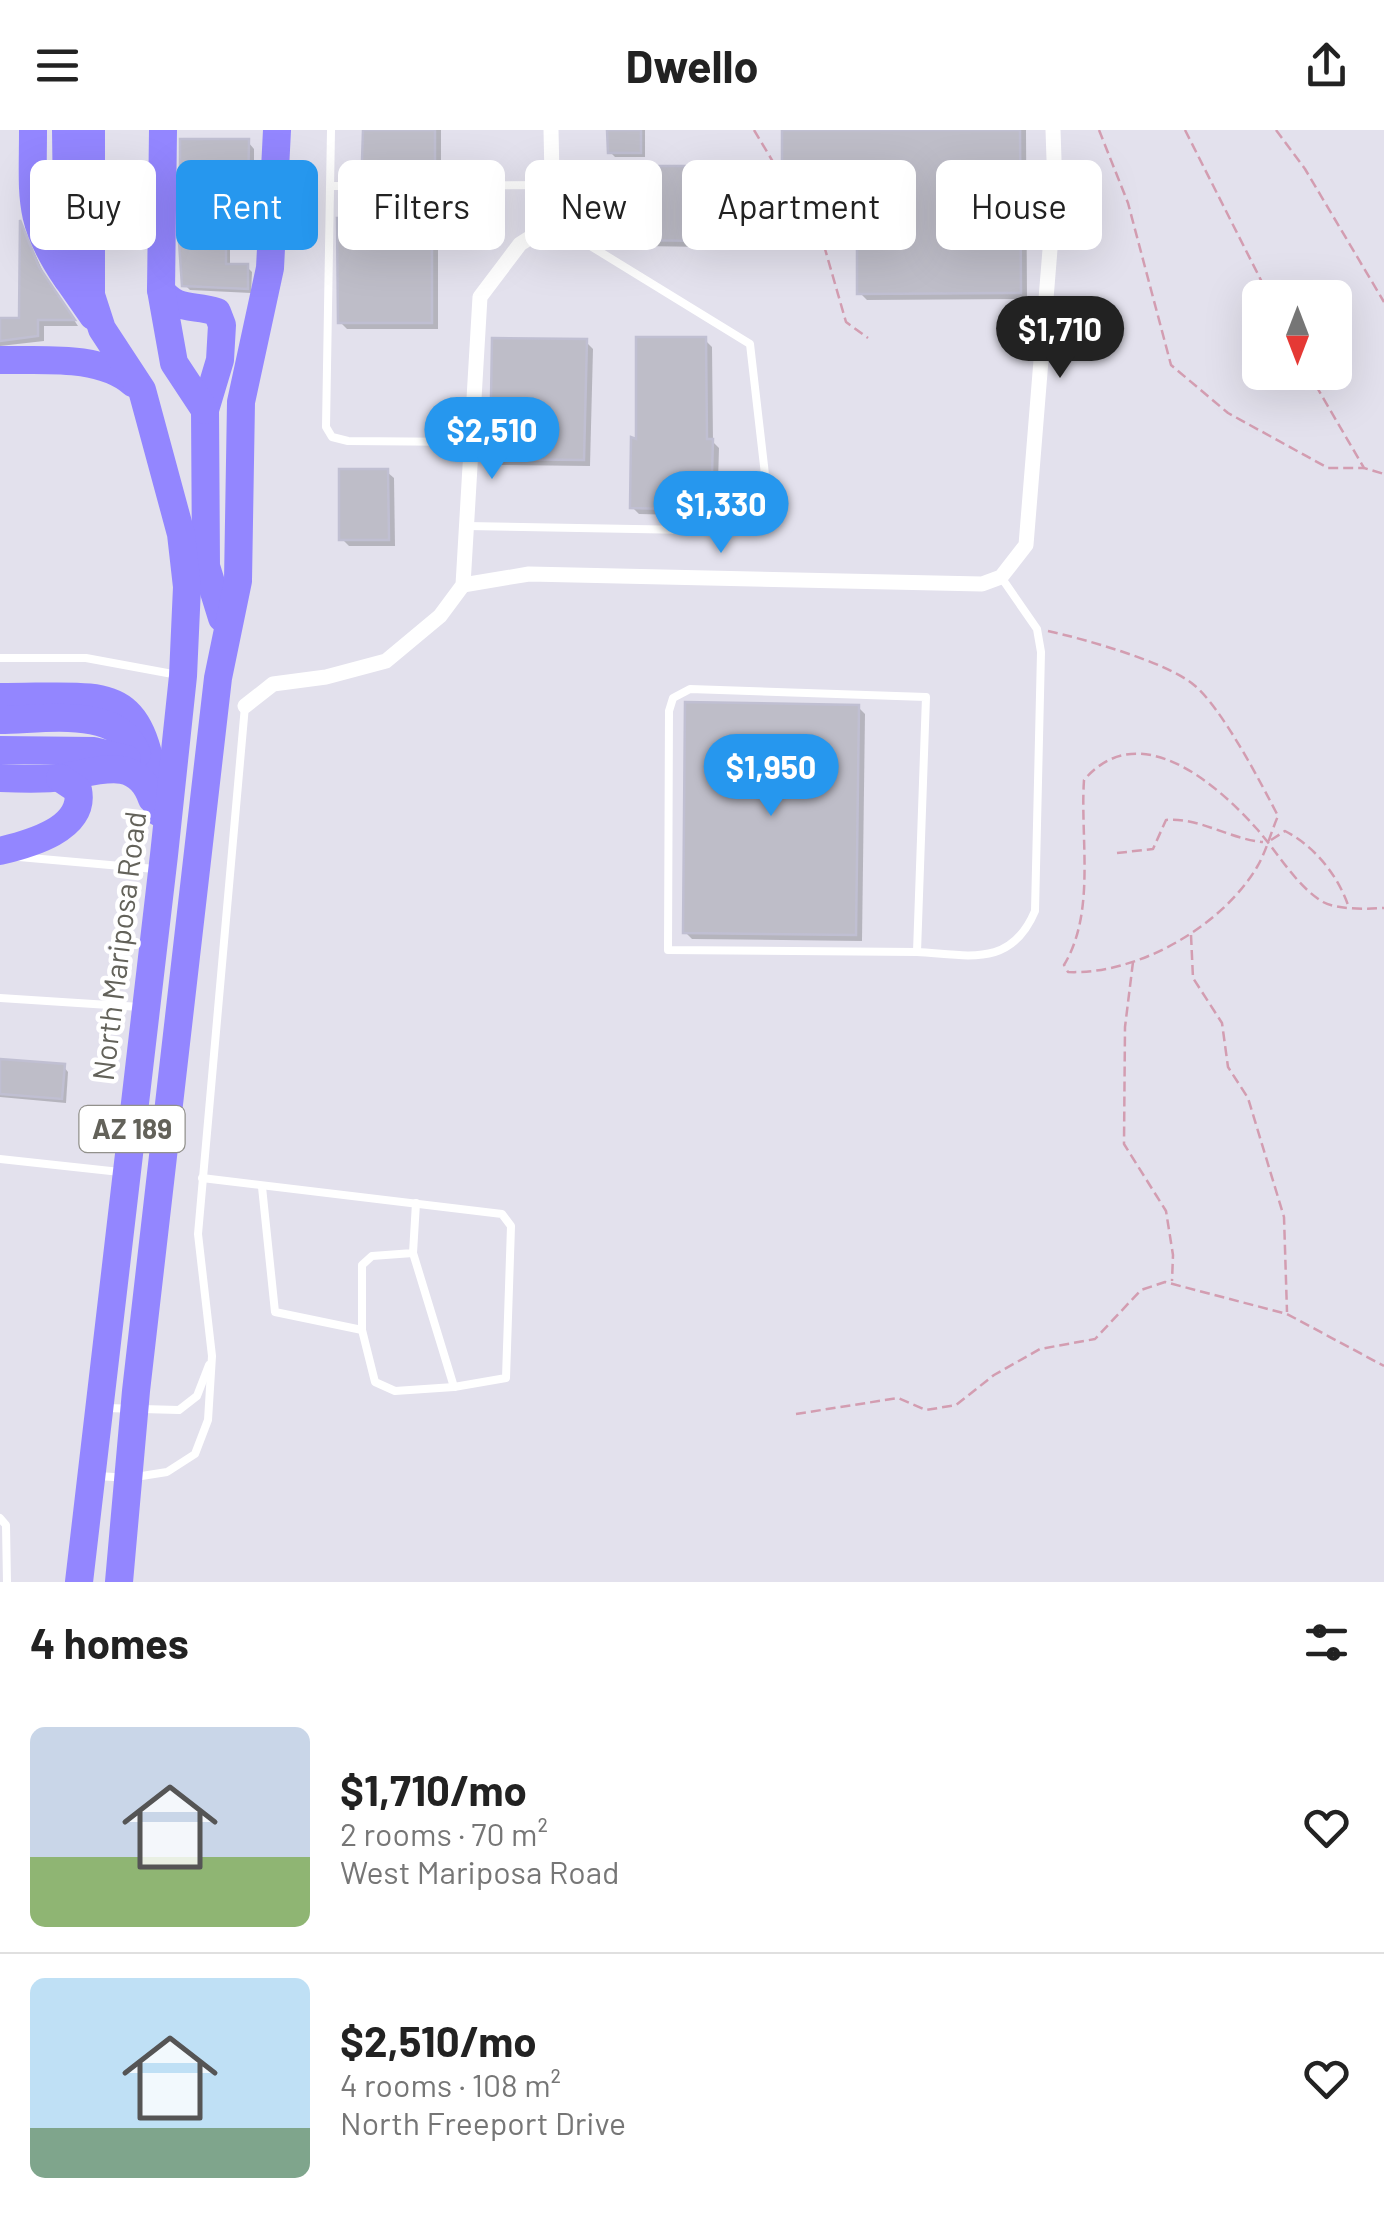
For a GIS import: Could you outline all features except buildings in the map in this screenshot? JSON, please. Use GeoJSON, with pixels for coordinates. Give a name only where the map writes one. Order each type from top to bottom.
{"type":"FeatureCollection","features":[{"type":"Feature","properties":{"kind":"highway","name":"AZ 189"},"geometry":{"type":"LineString","coordinates":[[33,130],[32,214],[43,243],[142,390],[181,534],[187,587],[183,676]]}},
{"type":"Feature","properties":{"kind":"highway"},"geometry":{"type":"LineString","coordinates":[[66,130],[68,280]]}},
{"type":"Feature","properties":{"kind":"highway","name":"AZ 189"},"geometry":{"type":"LineString","coordinates":[[91,130],[91,296],[102,329]]}},
{"type":"Feature","properties":{"kind":"highway"},"geometry":{"type":"LineString","coordinates":[[164,130],[161,290],[174,362],[205,410]]}},
{"type":"Feature","properties":{"kind":"highway","name":"AZ 189"},"geometry":{"type":"LineString","coordinates":[[119,1582],[134,1412],[218,678],[238,581],[240,432],[250,352],[270,268],[276,130]]}},
{"type":"Feature","properties":{"kind":"highway","name":"AZ 189"},"geometry":{"type":"LineString","coordinates":[[161,290],[169,301],[183,308],[217,312],[222,325],[220,360],[205,410],[206,566],[222,618]]}},
{"type":"Feature","properties":{"kind":"highway","name":"AZ 189"},"geometry":{"type":"LineString","coordinates":[[222,648],[223,404],[250,352]]}},
{"type":"Feature","properties":{"kind":"highway"},"geometry":{"type":"LineString","coordinates":[[0,360],[101,366],[120,372],[142,390]]}},
{"type":"Feature","properties":{"kind":"highway"},"geometry":{"type":"LineString","coordinates":[[183,676],[218,678]]}},
{"type":"Feature","properties":{"kind":"highway","name":"North Mariposa Road"},"geometry":{"type":"LineString","coordinates":[[79,1582],[183,676]]}},
{"type":"Feature","properties":{"kind":"highway"},"geometry":{"type":"LineString","coordinates":[[0,697],[110,701],[135,718],[138,766]]}},
{"type":"Feature","properties":{"kind":"highway"},"geometry":{"type":"LineString","coordinates":[[0,708],[105,710],[132,724],[138,766],[162,854]]}},
{"type":"Feature","properties":{"kind":"highway"},"geometry":{"type":"LineString","coordinates":[[0,720],[108,723],[124,730],[162,854]]}},
{"type":"Feature","properties":{"kind":"highway"},"geometry":{"type":"LineString","coordinates":[[0,735],[102,737],[127,746],[138,766]]}},
{"type":"Feature","properties":{"kind":"highway"},"geometry":{"type":"LineString","coordinates":[[0,750],[108,752],[138,766]]}},
{"type":"Feature","properties":{"kind":"highway"},"geometry":{"type":"LineString","coordinates":[[0,764],[138,766]]}},
{"type":"Feature","properties":{"kind":"highway"},"geometry":{"type":"LineString","coordinates":[[0,778],[60,778],[138,766]]}},
{"type":"Feature","properties":{"kind":"highway"},"geometry":{"type":"LineString","coordinates":[[0,854],[26,845],[74,816],[81,802],[78,790],[60,778]]}},
{"type":"Feature","properties":{"kind":"street"},"geometry":{"type":"LineString","coordinates":[[551,130],[552,160]]}},
{"type":"Feature","properties":{"kind":"street"},"geometry":{"type":"LineString","coordinates":[[463,585],[529,574],[982,584],[1001,577],[1026,544],[1055,188],[1054,130]]}},
{"type":"Feature","properties":{"kind":"street"},"geometry":{"type":"LineString","coordinates":[[245,706],[273,684],[326,677],[386,662],[440,616],[463,585],[480,297],[525,241]]}},
{"type":"Feature","properties":{"kind":"lane"},"geometry":{"type":"LineString","coordinates":[[331,130],[326,427],[332,437],[348,441],[472,442]]}},
{"type":"Feature","properties":{"kind":"lane"},"geometry":{"type":"LineString","coordinates":[[332,186],[525,185]]}},
{"type":"Feature","properties":{"kind":"lane"},"geometry":{"type":"LineString","coordinates":[[467,526],[746,531],[770,518],[750,344],[598,250]]}},
{"type":"Feature","properties":{"kind":"lane"},"geometry":{"type":"LineString","coordinates":[[917,952],[926,697],[690,689],[673,698],[669,711],[668,950],[991,955],[1012,946],[1026,933],[1035,911],[1041,652],[1037,629],[1001,577]]}},
{"type":"Feature","properties":{"kind":"lane"},"geometry":{"type":"LineString","coordinates":[[0,658],[86,658],[183,676]]}},
{"type":"Feature","properties":{"kind":"lane"},"geometry":{"type":"LineString","coordinates":[[90,1475],[129,1478],[167,1472],[195,1454],[208,1420],[212,1356],[198,1234],[245,706]]}},
{"type":"Feature","properties":{"kind":"lane"},"geometry":{"type":"LineString","coordinates":[[0,854],[126,863],[162,854],[195,874]]}},
{"type":"Feature","properties":{"kind":"lane"},"geometry":{"type":"LineString","coordinates":[[0,998],[179,1012]]}},
{"type":"Feature","properties":{"kind":"lane"},"geometry":{"type":"LineString","coordinates":[[0,1160],[126,1172]]}},
{"type":"Feature","properties":{"kind":"lane"},"geometry":{"type":"LineString","coordinates":[[202,1178],[502,1214],[511,1226],[506,1378],[395,1391],[375,1382],[362,1330],[362,1265],[372,1256],[413,1254]]}},
{"type":"Feature","properties":{"kind":"lane"},"geometry":{"type":"LineString","coordinates":[[262,1187],[276,1312],[362,1330]]}},
{"type":"Feature","properties":{"kind":"lane"},"geometry":{"type":"LineString","coordinates":[[416,1203],[413,1254],[454,1387]]}},
{"type":"Feature","properties":{"kind":"lane"},"geometry":{"type":"LineString","coordinates":[[99,1408],[134,1412],[179,1410],[198,1396],[212,1356]]}},
{"type":"Feature","properties":{"kind":"lane"},"geometry":{"type":"LineString","coordinates":[[0,1518],[6,1525],[7,1582]]}},
{"type":"Feature","properties":{"kind":"path"},"geometry":{"type":"LineString","coordinates":[[754,130],[825,249],[846,322],[868,338]]}},
{"type":"Feature","properties":{"kind":"path"},"geometry":{"type":"LineString","coordinates":[[1099,130],[1128,203],[1172,365],[1228,413],[1328,468],[1364,468],[1384,474]]}},
{"type":"Feature","properties":{"kind":"path"},"geometry":{"type":"LineString","coordinates":[[1185,130],[1261,280]]}},
{"type":"Feature","properties":{"kind":"path"},"geometry":{"type":"LineString","coordinates":[[1276,130],[1305,169],[1384,302]]}},
{"type":"Feature","properties":{"kind":"path"},"geometry":{"type":"LineString","coordinates":[[1318,390],[1364,468]]}},
{"type":"Feature","properties":{"kind":"path"},"geometry":{"type":"LineString","coordinates":[[1037,629],[1100,643],[1194,685],[1250,762],[1278,816],[1267,843],[1257,866],[1233,896],[1191,934],[1134,961],[1068,972],[1064,965],[1075,947],[1082,908],[1084,780],[1097,764],[1124,752],[1158,753],[1202,780],[1267,843],[1324,902],[1384,908]]}},
{"type":"Feature","properties":{"kind":"path"},"geometry":{"type":"LineString","coordinates":[[1118,853],[1153,849],[1166,820],[1188,818],[1202,826],[1267,843],[1285,831],[1302,840],[1340,882],[1348,906]]}},
{"type":"Feature","properties":{"kind":"path"},"geometry":{"type":"LineString","coordinates":[[1191,934],[1193,978],[1222,1022],[1228,1067],[1248,1098],[1284,1217],[1287,1314]]}},
{"type":"Feature","properties":{"kind":"path"},"geometry":{"type":"LineString","coordinates":[[1134,961],[1124,1027],[1124,1144],[1166,1211],[1174,1255],[1172,1284]]}},
{"type":"Feature","properties":{"kind":"path"},"geometry":{"type":"LineString","coordinates":[[796,1414],[898,1398],[926,1410],[956,1405],[994,1375],[1040,1349],[1094,1339],[1140,1290],[1172,1284],[1287,1314],[1384,1366]]}}]}
